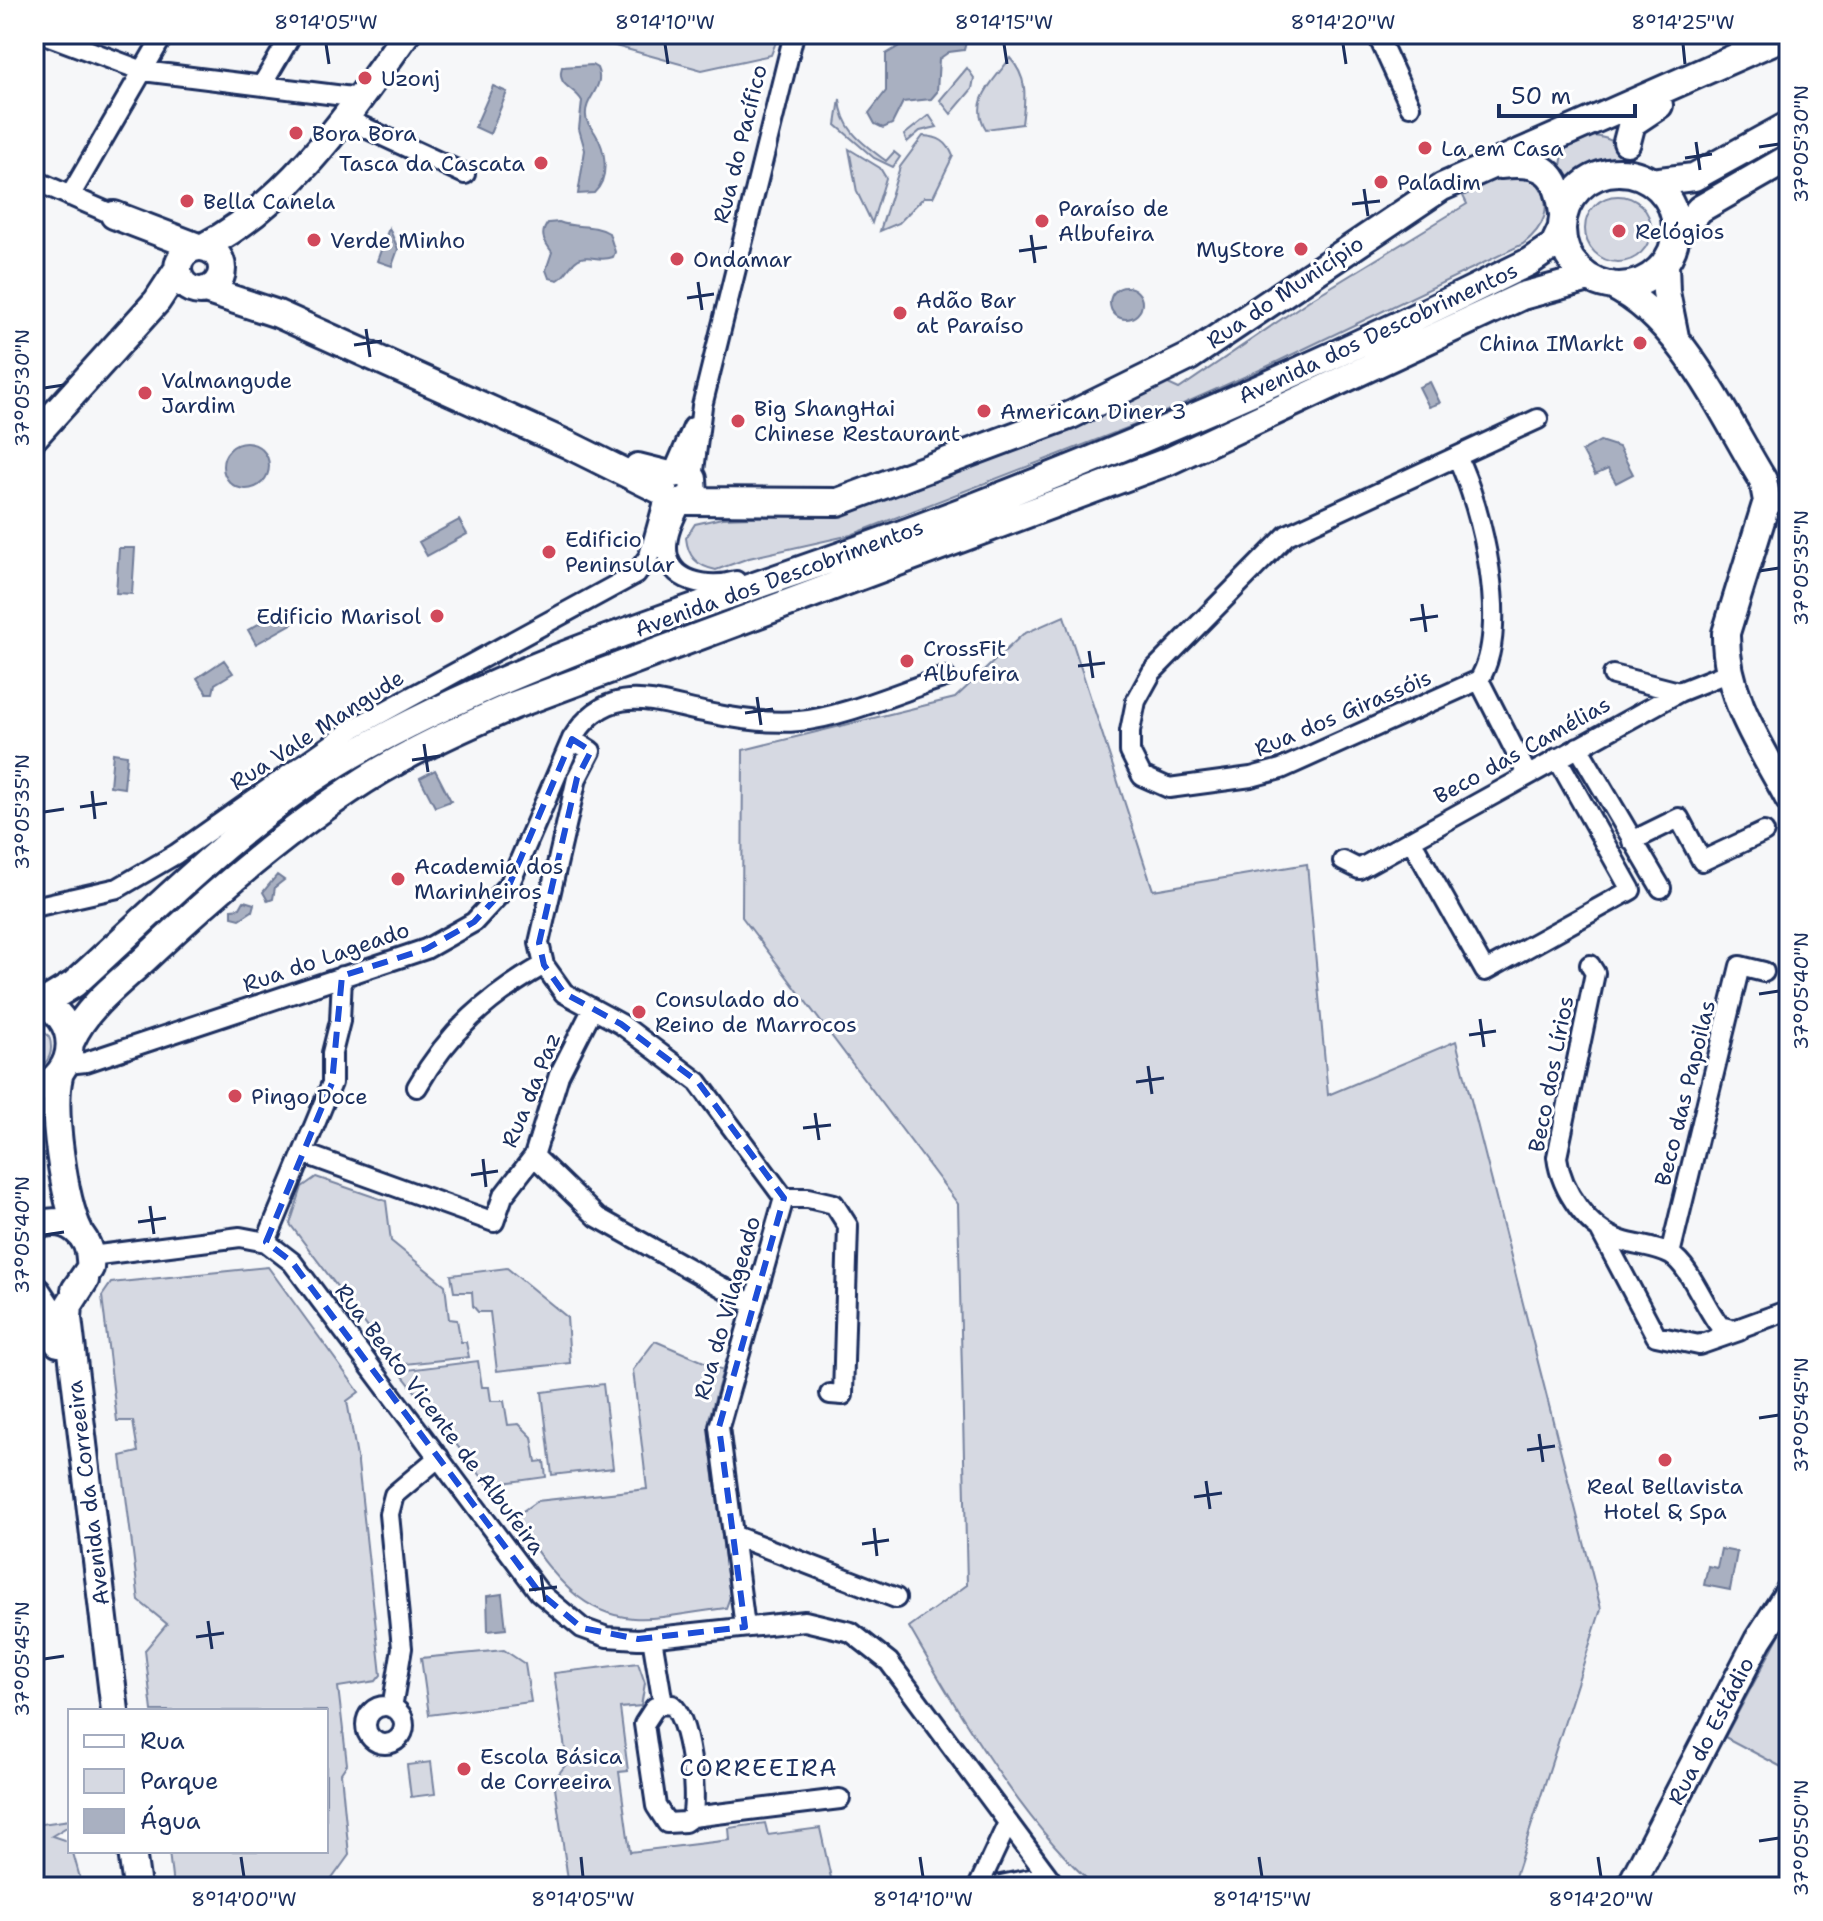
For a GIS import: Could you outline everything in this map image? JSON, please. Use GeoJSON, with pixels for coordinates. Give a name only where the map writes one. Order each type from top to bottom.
{"type":"FeatureCollection","features":[{"type":"Feature","properties":{"kind":"main road"},"geometry":{"type":"LineString","coordinates":[[34,437],[157,301],[200,267],[244,220],[319,150],[406,34]]}},
{"type":"Feature","properties":{"kind":"main road","name":"Rua do Município"},"geometry":{"type":"LineString","coordinates":[[114,215],[268,310],[569,445],[679,488],[766,503],[838,502],[1071,415],[1130,388],[1189,357],[1442,187],[1789,34]]}},
{"type":"Feature","properties":{"kind":"main road"},"geometry":{"type":"LineString","coordinates":[[1627,142],[1632,123],[1648,109],[1789,50]]}},
{"type":"Feature","properties":{"kind":"main road"},"geometry":{"type":"LineString","coordinates":[[1590,122],[1617,130],[1627,142],[1646,178],[1669,199],[1675,214],[1676,236]]}},
{"type":"Feature","properties":{"kind":"main road"},"geometry":{"type":"LineString","coordinates":[[1562,222],[1573,195],[1590,179],[1610,172],[1646,178],[1694,177],[1789,125]]}},
{"type":"Feature","properties":{"kind":"main road"},"geometry":{"type":"LineString","coordinates":[[1550,174],[1550,156],[1563,133]]}},
{"type":"Feature","properties":{"kind":"main road"},"geometry":{"type":"LineString","coordinates":[[1675,337],[1666,292],[1665,264],[1676,236],[1700,209],[1789,158]]}},
{"type":"Feature","properties":{"kind":"main road"},"geometry":{"type":"LineString","coordinates":[[1494,163],[1536,164],[1550,174],[1561,193],[1562,222],[1569,258],[1600,282],[1638,298],[1675,337],[1778,502],[1726,633],[1727,673],[1741,710],[1789,799]]}},
{"type":"Feature","properties":{"kind":"main road","name":"Avenida dos Descobrimentos"},"geometry":{"type":"LineString","coordinates":[[36,1001],[74,984],[267,813],[351,756],[529,668],[914,529],[1263,388],[1529,262],[1554,245],[1562,222]]}},
{"type":"Feature","properties":{"kind":"main road"},"geometry":{"type":"LineString","coordinates":[[1600,282],[1626,286],[1649,279],[1665,264]]}},
{"type":"Feature","properties":{"kind":"main road","name":"Avenida dos Descobrimentos"},"geometry":{"type":"LineString","coordinates":[[66,1061],[89,1012],[207,900],[312,816],[367,779],[434,741],[526,700],[1169,461],[1522,296],[1600,282]]}},
{"type":"Feature","properties":{"kind":"main road"},"geometry":{"type":"LineString","coordinates":[[36,1001],[62,1018],[66,1061],[55,1104],[70,1213],[79,1231],[88,1268],[62,1295],[36,1291]]}},
{"type":"Feature","properties":{"kind":"main road"},"geometry":{"type":"LineString","coordinates":[[34,1090],[66,1061]]}},
{"type":"Feature","properties":{"kind":"main road"},"geometry":{"type":"LineString","coordinates":[[34,1227],[59,1222],[79,1231]]}},
{"type":"Feature","properties":{"kind":"main road","name":"Avenida da Correeira"},"geometry":{"type":"LineString","coordinates":[[88,1268],[69,1305],[68,1318],[115,1709]]}},
{"type":"Feature","properties":{"kind":"main road","name":"Avenida da Correeira"},"geometry":{"type":"LineString","coordinates":[[36,1291],[55,1319],[103,1709]]}},
{"type":"Feature","properties":{"kind":"main road","name":"Rua do Estádio"},"geometry":{"type":"LineString","coordinates":[[1636,1882],[1758,1640],[1789,1592]]}},
{"type":"Feature","properties":{"kind":"main road"},"geometry":{"type":"LineString","coordinates":[[120,1853],[124,1887]]}},
{"type":"Feature","properties":{"kind":"main road"},"geometry":{"type":"LineString","coordinates":[[132,1853],[137,1887]]}},
{"type":"Feature","properties":{"kind":"street"},"geometry":{"type":"LineString","coordinates":[[44,34],[143,71],[262,85],[352,108],[465,174]]}},
{"type":"Feature","properties":{"kind":"street"},"geometry":{"type":"LineString","coordinates":[[70,196],[164,34]]}},
{"type":"Feature","properties":{"kind":"street"},"geometry":{"type":"LineString","coordinates":[[262,85],[292,34]]}},
{"type":"Feature","properties":{"kind":"street","name":"Rua do Pacífico"},"geometry":{"type":"LineString","coordinates":[[679,488],[794,34]]}},
{"type":"Feature","properties":{"kind":"street"},"geometry":{"type":"LineString","coordinates":[[1377,34],[1410,106]]}},
{"type":"Feature","properties":{"kind":"street"},"geometry":{"type":"LineString","coordinates":[[34,180],[114,215]]}},
{"type":"Feature","properties":{"kind":"street","name":"Rua dos Girassóis"},"geometry":{"type":"LineString","coordinates":[[1479,680],[1296,763],[1251,777],[1169,788],[1142,776],[1130,752],[1136,701],[1152,672],[1258,560],[1287,535],[1538,419]]}},
{"type":"Feature","properties":{"kind":"street"},"geometry":{"type":"LineString","coordinates":[[1457,457],[1482,523],[1490,580],[1492,647],[1489,664],[1479,680],[1527,774]]}},
{"type":"Feature","properties":{"kind":"street"},"geometry":{"type":"LineString","coordinates":[[679,488],[666,551],[672,566],[692,582],[719,586],[759,574],[805,569]]}},
{"type":"Feature","properties":{"kind":"street","name":"Rua Vale Mangude"},"geometry":{"type":"LineString","coordinates":[[34,907],[118,888],[176,854],[356,727],[636,574],[649,556],[679,488]]}},
{"type":"Feature","properties":{"kind":"street","name":"Beco das Camélias"},"geometry":{"type":"LineString","coordinates":[[1343,861],[1359,869],[1679,692],[1727,673]]}},
{"type":"Feature","properties":{"kind":"street"},"geometry":{"type":"LineString","coordinates":[[1613,675],[1679,692]]}},
{"type":"Feature","properties":{"kind":"street","name":"Rua do Lageado"},"geometry":{"type":"LineString","coordinates":[[66,1061],[86,1062],[426,949],[474,922],[510,883],[572,739],[586,717],[611,703],[653,699],[742,719],[800,721],[945,677]]}},
{"type":"Feature","properties":{"kind":"street"},"geometry":{"type":"LineString","coordinates":[[417,1087],[433,1058],[460,1025],[510,985],[544,965],[539,943],[577,778],[591,751],[572,739]]}},
{"type":"Feature","properties":{"kind":"street"},"geometry":{"type":"LineString","coordinates":[[1578,747],[1661,888]]}},
{"type":"Feature","properties":{"kind":"street"},"geometry":{"type":"LineString","coordinates":[[1411,840],[1485,971],[1631,890],[1557,758]]}},
{"type":"Feature","properties":{"kind":"street"},"geometry":{"type":"LineString","coordinates":[[1632,841],[1679,818],[1702,861],[1764,832]]}},
{"type":"Feature","properties":{"kind":"street","name":"Rua do Vilageado"},"geometry":{"type":"LineString","coordinates":[[544,965],[564,993],[660,1049],[698,1082],[784,1198],[719,1427],[745,1627]]}},
{"type":"Feature","properties":{"kind":"street","name":"Beco dos Lírios"},"geometry":{"type":"LineString","coordinates":[[1590,965],[1595,973],[1557,1157],[1559,1179],[1598,1227]]}},
{"type":"Feature","properties":{"kind":"street","name":"Beco das Papoilas"},"geometry":{"type":"LineString","coordinates":[[1670,1254],[1740,966],[1764,972]]}},
{"type":"Feature","properties":{"kind":"street"},"geometry":{"type":"LineString","coordinates":[[88,1268],[240,1237],[266,1242],[332,1083],[332,1053],[340,1021],[342,976]]}},
{"type":"Feature","properties":{"kind":"street","name":"Rua da Paz"},"geometry":{"type":"LineString","coordinates":[[305,1154],[494,1222],[503,1196],[534,1156],[559,1075],[592,1010]]}},
{"type":"Feature","properties":{"kind":"street"},"geometry":{"type":"LineString","coordinates":[[534,1156],[597,1217],[752,1304]]}},
{"type":"Feature","properties":{"kind":"street"},"geometry":{"type":"LineString","coordinates":[[784,1198],[808,1198],[834,1204],[848,1226],[843,1395],[830,1394]]}},
{"type":"Feature","properties":{"kind":"street"},"geometry":{"type":"LineString","coordinates":[[1598,1227],[1618,1240],[1670,1254],[1682,1265],[1720,1326],[1734,1330],[1757,1324]]}},
{"type":"Feature","properties":{"kind":"street"},"geometry":{"type":"LineString","coordinates":[[1598,1227],[1656,1336],[1699,1345],[1789,1310]]}},
{"type":"Feature","properties":{"kind":"street","name":"Rua Beato Vicente de Albufeira"},"geometry":{"type":"LineString","coordinates":[[266,1242],[292,1262],[539,1592],[559,1613],[582,1628],[607,1637],[652,1638],[805,1621],[851,1632],[889,1662],[1050,1881]]}},
{"type":"Feature","properties":{"kind":"street"},"geometry":{"type":"LineString","coordinates":[[392,1708],[402,1648],[389,1514],[394,1495],[439,1457]]}},
{"type":"Feature","properties":{"kind":"street"},"geometry":{"type":"LineString","coordinates":[[735,1536],[896,1598]]}},
{"type":"Feature","properties":{"kind":"street"},"geometry":{"type":"LineString","coordinates":[[652,1638],[663,1704]]}},
{"type":"Feature","properties":{"kind":"street"},"geometry":{"type":"LineString","coordinates":[[692,1817],[694,1799],[684,1720],[672,1705],[663,1704],[655,1707],[644,1724],[656,1806],[667,1823],[685,1822],[692,1817],[840,1799]]}},
{"type":"Feature","properties":{"kind":"street"},"geometry":{"type":"LineString","coordinates":[[978,1887],[1007,1825]]}},
{"type":"Feature","properties":{"kind":"street"},"geometry":{"type":"LineString","coordinates":[[991,1887],[1050,1881]]}},
{"type":"Feature","properties":{"kind":"highlighted area"},"geometry":{"type":"Polygon","coordinates":[[[572,739],[591,751],[577,778],[539,943],[544,965],[564,993],[621,1024],[698,1082],[784,1198],[719,1427],[745,1627],[638,1639],[582,1628],[539,1592],[292,1262],[266,1242],[332,1083],[342,976],[426,949],[474,922],[510,883],[572,739]]]}},
{"type":"Feature","properties":{"kind":"green space"},"geometry":{"type":"Polygon","coordinates":[[[544,34],[779,34],[771,55],[702,70],[601,42],[544,34]]]}},
{"type":"Feature","properties":{"kind":"green space"},"geometry":{"type":"Polygon","coordinates":[[[1010,58],[1023,82],[1022,124],[986,129],[981,119],[982,100],[1010,58]]]}},
{"type":"Feature","properties":{"kind":"green space"},"geometry":{"type":"Polygon","coordinates":[[[967,68],[974,78],[972,89],[951,114],[940,100],[967,68]]]}},
{"type":"Feature","properties":{"kind":"green space"},"geometry":{"type":"Polygon","coordinates":[[[840,99],[845,119],[861,142],[886,161],[894,152],[900,157],[893,167],[874,158],[836,125],[840,99]]]}},
{"type":"Feature","properties":{"kind":"green space"},"geometry":{"type":"Polygon","coordinates":[[[929,115],[937,127],[920,131],[907,142],[904,135],[929,115]]]}},
{"type":"Feature","properties":{"kind":"green space"},"geometry":{"type":"Polygon","coordinates":[[[923,136],[942,141],[953,156],[933,197],[924,197],[899,223],[880,231],[900,167],[923,136]]]}},
{"type":"Feature","properties":{"kind":"green space"},"geometry":{"type":"Polygon","coordinates":[[[1593,136],[1615,143],[1627,163],[1593,168],[1579,177],[1568,191],[1561,170],[1565,149],[1593,136]]]}},
{"type":"Feature","properties":{"kind":"green space"},"geometry":{"type":"Polygon","coordinates":[[[849,149],[880,168],[886,178],[872,223],[857,192],[849,149]]]}},
{"type":"Feature","properties":{"kind":"green space"},"geometry":{"type":"Polygon","coordinates":[[[1521,174],[1539,183],[1546,209],[1541,224],[1523,244],[1262,369],[1140,423],[851,535],[749,558],[716,570],[699,563],[691,555],[686,538],[695,524],[722,518],[838,514],[1164,382],[1179,389],[1308,301],[1467,204],[1463,196],[1502,175],[1521,174]]]}},
{"type":"Feature","properties":{"kind":"green space"},"geometry":{"type":"Polygon","coordinates":[[[1618,196],[1631,199],[1641,206],[1648,216],[1651,229],[1648,242],[1641,252],[1631,259],[1618,262],[1605,259],[1595,252],[1588,242],[1585,229],[1588,216],[1595,206],[1605,199],[1618,196]]]}},
{"type":"Feature","properties":{"kind":"green space"},"geometry":{"type":"Polygon","coordinates":[[[1064,616],[1153,890],[1307,864],[1328,1095],[1456,1041],[1601,1609],[1512,1886],[1096,1887],[1043,1832],[1018,1799],[970,1729],[909,1627],[967,1585],[958,1204],[742,917],[743,750],[955,698],[1023,634],[1064,616]]]}},
{"type":"Feature","properties":{"kind":"green space"},"geometry":{"type":"Polygon","coordinates":[[[34,1025],[49,1036],[51,1047],[47,1061],[34,1070],[34,1025]]]}},
{"type":"Feature","properties":{"kind":"green space"},"geometry":{"type":"Polygon","coordinates":[[[316,1177],[386,1201],[391,1241],[445,1285],[449,1319],[457,1320],[461,1342],[466,1342],[469,1357],[396,1365],[290,1224],[302,1187],[316,1177]]]}},
{"type":"Feature","properties":{"kind":"green space"},"geometry":{"type":"Polygon","coordinates":[[[268,1267],[359,1392],[347,1401],[358,1463],[381,1675],[376,1681],[338,1687],[347,1764],[341,1773],[349,1855],[326,1887],[173,1887],[169,1853],[328,1853],[328,1709],[152,1709],[145,1650],[167,1624],[139,1601],[121,1456],[138,1452],[133,1421],[117,1421],[102,1296],[111,1283],[268,1267]]]}},
{"type":"Feature","properties":{"kind":"green space"},"geometry":{"type":"Polygon","coordinates":[[[507,1268],[567,1317],[570,1363],[497,1371],[490,1312],[478,1312],[473,1306],[472,1292],[454,1292],[451,1275],[507,1268]]]}},
{"type":"Feature","properties":{"kind":"green space"},"geometry":{"type":"Polygon","coordinates":[[[655,1341],[723,1370],[709,1419],[709,1438],[730,1597],[726,1608],[667,1617],[633,1618],[593,1607],[577,1596],[562,1583],[513,1518],[537,1501],[647,1489],[633,1370],[655,1341]]]}},
{"type":"Feature","properties":{"kind":"green space"},"geometry":{"type":"Polygon","coordinates":[[[478,1361],[482,1387],[489,1387],[491,1401],[504,1401],[508,1425],[519,1424],[532,1437],[536,1462],[544,1461],[546,1477],[488,1485],[399,1371],[478,1361]]]}},
{"type":"Feature","properties":{"kind":"green space"},"geometry":{"type":"Polygon","coordinates":[[[603,1384],[613,1468],[552,1475],[542,1392],[603,1384]]]}},
{"type":"Feature","properties":{"kind":"green space"},"geometry":{"type":"Polygon","coordinates":[[[1789,1617],[1789,1771],[1725,1737],[1789,1617]]]}},
{"type":"Feature","properties":{"kind":"green space"},"geometry":{"type":"Polygon","coordinates":[[[504,1650],[525,1664],[531,1702],[429,1715],[421,1658],[504,1650]]]}},
{"type":"Feature","properties":{"kind":"green space"},"geometry":{"type":"Polygon","coordinates":[[[638,1663],[645,1683],[641,1706],[620,1708],[628,1771],[619,1772],[630,1852],[730,1840],[729,1828],[765,1823],[768,1835],[820,1828],[833,1887],[569,1887],[554,1780],[567,1763],[554,1673],[638,1663]]]}},
{"type":"Feature","properties":{"kind":"green space"},"geometry":{"type":"Polygon","coordinates":[[[431,1762],[435,1794],[411,1797],[407,1765],[431,1762]]]}},
{"type":"Feature","properties":{"kind":"green space"},"geometry":{"type":"Polygon","coordinates":[[[68,1820],[68,1826],[52,1836],[68,1841],[68,1853],[73,1853],[80,1878],[73,1887],[34,1887],[34,1825],[68,1820]]]}},
{"type":"Feature","properties":{"kind":"water"},"geometry":{"type":"Polygon","coordinates":[[[934,34],[968,34],[964,50],[949,52],[939,59],[937,92],[931,99],[903,102],[892,124],[883,128],[875,124],[869,113],[886,91],[886,54],[903,44],[925,43],[934,34]]]}},
{"type":"Feature","properties":{"kind":"water"},"geometry":{"type":"Polygon","coordinates":[[[592,65],[597,68],[599,81],[588,104],[586,118],[602,147],[605,164],[602,180],[594,193],[578,194],[585,150],[579,129],[582,101],[564,83],[561,74],[562,67],[592,65]]]}},
{"type":"Feature","properties":{"kind":"water"},"geometry":{"type":"Polygon","coordinates":[[[493,86],[507,92],[490,134],[475,127],[493,86]]]}},
{"type":"Feature","properties":{"kind":"water"},"geometry":{"type":"Polygon","coordinates":[[[559,222],[609,233],[615,252],[613,257],[581,258],[558,280],[549,278],[546,270],[552,252],[543,234],[548,223],[559,222]]]}},
{"type":"Feature","properties":{"kind":"water"},"geometry":{"type":"Polygon","coordinates":[[[389,228],[398,249],[392,266],[377,261],[389,228]]]}},
{"type":"Feature","properties":{"kind":"water"},"geometry":{"type":"Polygon","coordinates":[[[1126,287],[1138,291],[1142,303],[1138,315],[1126,319],[1114,315],[1110,303],[1114,291],[1126,287]]]}},
{"type":"Feature","properties":{"kind":"water"},"geometry":{"type":"Polygon","coordinates":[[[1430,382],[1440,403],[1429,407],[1419,387],[1430,382]]]}},
{"type":"Feature","properties":{"kind":"water"},"geometry":{"type":"Polygon","coordinates":[[[1600,441],[1619,447],[1633,474],[1616,483],[1608,469],[1595,475],[1582,451],[1600,441]]]}},
{"type":"Feature","properties":{"kind":"water"},"geometry":{"type":"Polygon","coordinates":[[[246,443],[263,449],[269,466],[263,483],[246,489],[229,483],[223,466],[229,449],[246,443]]]}},
{"type":"Feature","properties":{"kind":"water"},"geometry":{"type":"Polygon","coordinates":[[[459,520],[467,534],[427,556],[419,542],[459,520]]]}},
{"type":"Feature","properties":{"kind":"water"},"geometry":{"type":"Polygon","coordinates":[[[119,548],[135,548],[132,594],[116,593],[119,548]]]}},
{"type":"Feature","properties":{"kind":"water"},"geometry":{"type":"Polygon","coordinates":[[[287,608],[295,622],[256,644],[248,630],[287,608]]]}},
{"type":"Feature","properties":{"kind":"water"},"geometry":{"type":"Polygon","coordinates":[[[224,660],[233,673],[215,684],[213,693],[207,693],[197,678],[224,660]]]}},
{"type":"Feature","properties":{"kind":"water"},"geometry":{"type":"Polygon","coordinates":[[[113,753],[127,755],[124,788],[110,786],[113,753]]]}},
{"type":"Feature","properties":{"kind":"water"},"geometry":{"type":"Polygon","coordinates":[[[435,770],[451,801],[435,807],[420,778],[435,770]]]}},
{"type":"Feature","properties":{"kind":"water"},"geometry":{"type":"Polygon","coordinates":[[[277,875],[284,880],[275,887],[273,899],[268,901],[263,892],[277,875]]]}},
{"type":"Feature","properties":{"kind":"water"},"geometry":{"type":"Polygon","coordinates":[[[244,901],[254,904],[252,911],[240,919],[232,917],[232,909],[240,908],[244,901]]]}},
{"type":"Feature","properties":{"kind":"water"},"geometry":{"type":"Polygon","coordinates":[[[1721,1549],[1737,1552],[1730,1590],[1704,1585],[1708,1566],[1717,1568],[1721,1549]]]}},
{"type":"Feature","properties":{"kind":"water"},"geometry":{"type":"Polygon","coordinates":[[[502,1594],[506,1629],[488,1631],[487,1596],[502,1594]]]}},
{"type":"Feature","properties":{"kind":"place","name":"Uzonj"},"geometry":{"type":"Point","coordinates":[365,78]}},
{"type":"Feature","properties":{"kind":"place","name":"Bora Bora"},"geometry":{"type":"Point","coordinates":[296,133]}},
{"type":"Feature","properties":{"kind":"place","name":"La em Casa"},"geometry":{"type":"Point","coordinates":[1425,148]}},
{"type":"Feature","properties":{"kind":"place","name":"Tasca da Cascata"},"geometry":{"type":"Point","coordinates":[541,163]}},
{"type":"Feature","properties":{"kind":"place","name":"Paladim"},"geometry":{"type":"Point","coordinates":[1381,182]}},
{"type":"Feature","properties":{"kind":"place","name":"Bella Canela"},"geometry":{"type":"Point","coordinates":[187,201]}},
{"type":"Feature","properties":{"kind":"place","name":"Paraíso de Albufeira"},"geometry":{"type":"Point","coordinates":[1042,221]}},
{"type":"Feature","properties":{"kind":"place","name":"Relógios"},"geometry":{"type":"Point","coordinates":[1619,231]}},
{"type":"Feature","properties":{"kind":"place","name":"Verde Minho"},"geometry":{"type":"Point","coordinates":[314,240]}},
{"type":"Feature","properties":{"kind":"place","name":"MyStore"},"geometry":{"type":"Point","coordinates":[1301,249]}},
{"type":"Feature","properties":{"kind":"place","name":"Ondamar"},"geometry":{"type":"Point","coordinates":[677,259]}},
{"type":"Feature","properties":{"kind":"place","name":"Adão Bar at Paraíso"},"geometry":{"type":"Point","coordinates":[900,313]}},
{"type":"Feature","properties":{"kind":"place","name":"China IMarkt"},"geometry":{"type":"Point","coordinates":[1640,343]}},
{"type":"Feature","properties":{"kind":"place","name":"Valmangude Jardim"},"geometry":{"type":"Point","coordinates":[145,393]}},
{"type":"Feature","properties":{"kind":"place","name":"American Diner 3"},"geometry":{"type":"Point","coordinates":[984,411]}},
{"type":"Feature","properties":{"kind":"place","name":"Big ShangHai Chinese Restaurant"},"geometry":{"type":"Point","coordinates":[738,421]}},
{"type":"Feature","properties":{"kind":"place","name":"Edificio Peninsular"},"geometry":{"type":"Point","coordinates":[549,552]}},
{"type":"Feature","properties":{"kind":"place","name":"Edificio Marisol"},"geometry":{"type":"Point","coordinates":[437,616]}},
{"type":"Feature","properties":{"kind":"place","name":"CrossFit Albufeira"},"geometry":{"type":"Point","coordinates":[907,661]}},
{"type":"Feature","properties":{"kind":"place","name":"Academia dos Marinheiros"},"geometry":{"type":"Point","coordinates":[398,879]}},
{"type":"Feature","properties":{"kind":"place","name":"Consulado do Reino de Marrocos"},"geometry":{"type":"Point","coordinates":[639,1012]}},
{"type":"Feature","properties":{"kind":"place","name":"Pingo Doce"},"geometry":{"type":"Point","coordinates":[235,1096]}},
{"type":"Feature","properties":{"kind":"place","name":"Real Bellavista Hotel & Spa"},"geometry":{"type":"Point","coordinates":[1665,1460]}},
{"type":"Feature","properties":{"kind":"place","name":"Escola Básica de Correeira"},"geometry":{"type":"Point","coordinates":[464,1769]}},
{"type":"Feature","properties":{"kind":"district","name":"CORREEIRA"},"geometry":{"type":"Point","coordinates":[759,1768]}}]}
